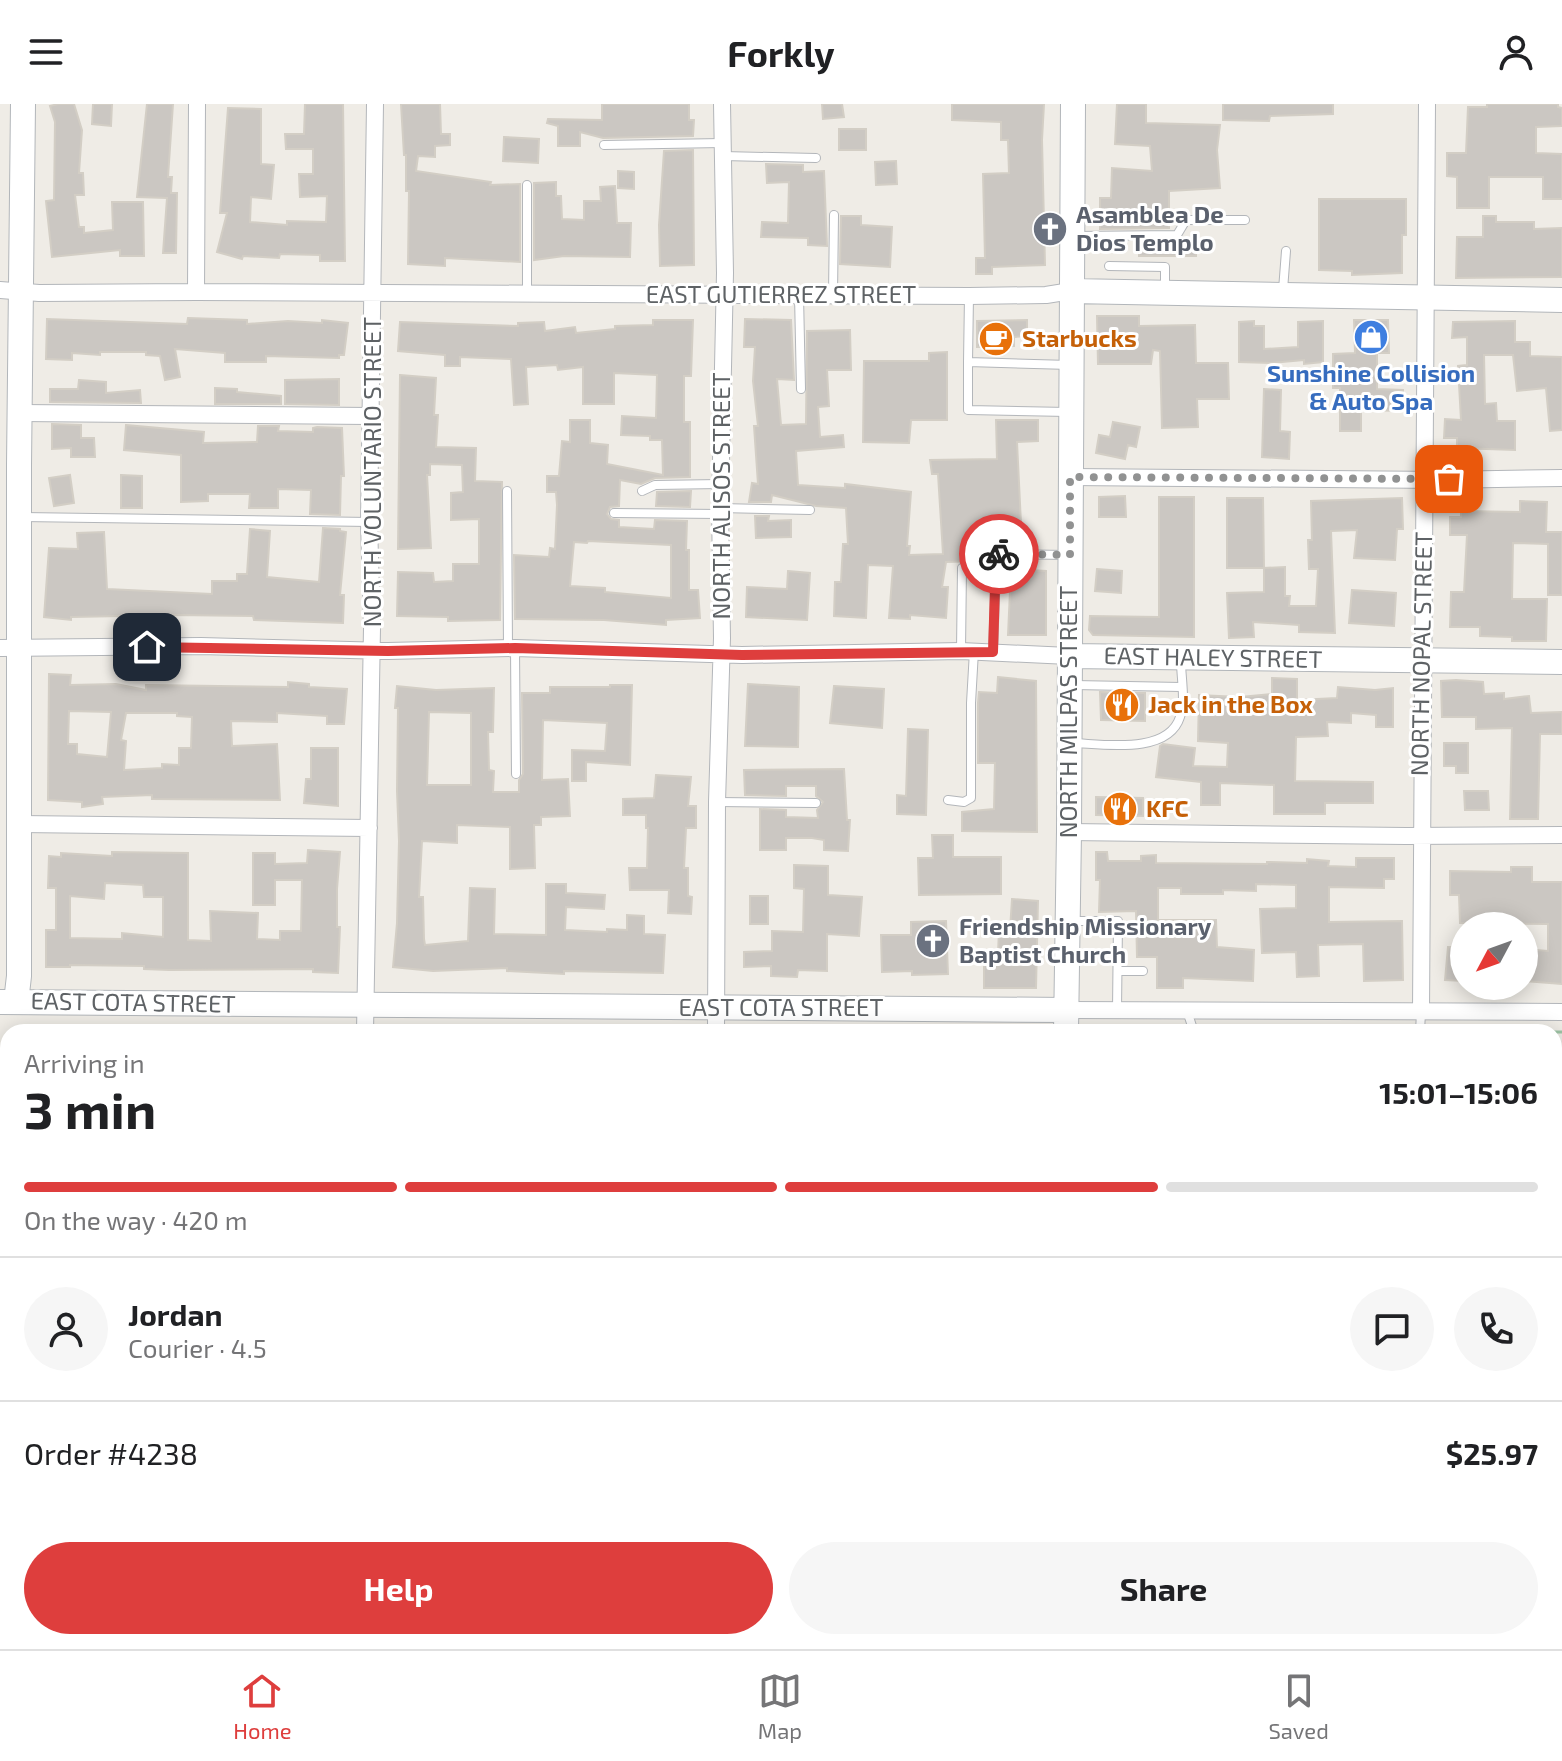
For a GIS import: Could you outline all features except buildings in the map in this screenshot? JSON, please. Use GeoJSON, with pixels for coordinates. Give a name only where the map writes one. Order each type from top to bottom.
{"type":"FeatureCollection","features":[{"type":"Feature","properties":{"kind":"street"},"geometry":{"type":"LineString","coordinates":[[8,1002],[20,824],[10,648],[19,517],[10,465],[20,413],[10,291],[23,104]]}},
{"type":"Feature","properties":{"kind":"street"},"geometry":{"type":"LineString","coordinates":[[196,292],[197,104]]}},
{"type":"Feature","properties":{"kind":"street","name":"NORTH VOLUNTARIO STREET"},"geometry":{"type":"LineString","coordinates":[[365,1024],[372,628],[369,522],[375,104]]}},
{"type":"Feature","properties":{"kind":"street","name":"NORTH ALISOS STREET"},"geometry":{"type":"LineString","coordinates":[[716,1024],[724,296],[722,104]]}},
{"type":"Feature","properties":{"kind":"street","name":"NORTH MILPAS STREET"},"geometry":{"type":"LineString","coordinates":[[1066,1021],[1073,104]]}},
{"type":"Feature","properties":{"kind":"street","name":"NORTH NOPAL STREET"},"geometry":{"type":"LineString","coordinates":[[1421,1012],[1427,104]]}},
{"type":"Feature","properties":{"kind":"street","name":"EAST GUTIERREZ STREET"},"geometry":{"type":"LineString","coordinates":[[10,291],[724,296],[959,292],[1046,295],[1071,291],[1562,300]]}},
{"type":"Feature","properties":{"kind":"street"},"geometry":{"type":"LineString","coordinates":[[20,413],[370,416]]}},
{"type":"Feature","properties":{"kind":"street"},"geometry":{"type":"LineString","coordinates":[[1070,477],[1562,478]]}},
{"type":"Feature","properties":{"kind":"street","name":"EAST HALEY STREET"},"geometry":{"type":"LineString","coordinates":[[10,648],[201,646],[370,651],[512,648],[721,654],[967,651],[1069,656],[1562,662]]}},
{"type":"Feature","properties":{"kind":"street"},"geometry":{"type":"LineString","coordinates":[[20,824],[369,828]]}},
{"type":"Feature","properties":{"kind":"street"},"geometry":{"type":"LineString","coordinates":[[1069,832],[1562,835]]}},
{"type":"Feature","properties":{"kind":"street","name":"EAST COTA STREET"},"geometry":{"type":"LineString","coordinates":[[8,1002],[716,1007],[1066,1021],[1117,1010],[1562,1012]]}},
{"type":"Feature","properties":{"kind":"lane"},"geometry":{"type":"LineString","coordinates":[[604,145],[722,149],[816,158]]}},
{"type":"Feature","properties":{"kind":"lane"},"geometry":{"type":"LineString","coordinates":[[527,185],[527,294]]}},
{"type":"Feature","properties":{"kind":"lane"},"geometry":{"type":"LineString","coordinates":[[833,295],[834,215]]}},
{"type":"Feature","properties":{"kind":"lane"},"geometry":{"type":"LineString","coordinates":[[1071,236],[1177,235],[1186,220],[1245,220]]}},
{"type":"Feature","properties":{"kind":"lane"},"geometry":{"type":"LineString","coordinates":[[1283,295],[1286,251]]}},
{"type":"Feature","properties":{"kind":"lane"},"geometry":{"type":"LineString","coordinates":[[1109,266],[1165,267],[1165,293]]}},
{"type":"Feature","properties":{"kind":"lane"},"geometry":{"type":"LineString","coordinates":[[959,292],[968,362],[968,410],[1071,412]]}},
{"type":"Feature","properties":{"kind":"lane"},"geometry":{"type":"LineString","coordinates":[[799,295],[801,389]]}},
{"type":"Feature","properties":{"kind":"lane"},"geometry":{"type":"LineString","coordinates":[[968,362],[1071,365]]}},
{"type":"Feature","properties":{"kind":"lane"},"geometry":{"type":"LineString","coordinates":[[642,491],[655,485],[720,484]]}},
{"type":"Feature","properties":{"kind":"lane"},"geometry":{"type":"LineString","coordinates":[[507,491],[516,774]]}},
{"type":"Feature","properties":{"kind":"lane"},"geometry":{"type":"LineString","coordinates":[[614,513],[810,510]]}},
{"type":"Feature","properties":{"kind":"lane"},"geometry":{"type":"LineString","coordinates":[[19,517],[369,522]]}},
{"type":"Feature","properties":{"kind":"lane"},"geometry":{"type":"LineString","coordinates":[[993,652],[996,554],[1070,555]]}},
{"type":"Feature","properties":{"kind":"lane"},"geometry":{"type":"LineString","coordinates":[[948,800],[964,802],[971,798],[971,703],[962,568],[996,569]]}},
{"type":"Feature","properties":{"kind":"lane"},"geometry":{"type":"LineString","coordinates":[[1068,743],[1144,745],[1158,739],[1178,723],[1182,714],[1181,657]]}},
{"type":"Feature","properties":{"kind":"lane"},"geometry":{"type":"LineString","coordinates":[[1069,685],[1181,687]]}},
{"type":"Feature","properties":{"kind":"lane"},"geometry":{"type":"LineString","coordinates":[[717,802],[816,803]]}},
{"type":"Feature","properties":{"kind":"lane"},"geometry":{"type":"LineString","coordinates":[[1067,921],[1118,921],[1117,1010]]}},
{"type":"Feature","properties":{"kind":"lane"},"geometry":{"type":"LineString","coordinates":[[1118,971],[1143,971]]}},
{"type":"Feature","properties":{"kind":"lane"},"geometry":{"type":"LineString","coordinates":[[1187,1010],[1191,1024]]}},
{"type":"Feature","properties":{"kind":"lane"},"geometry":{"type":"LineString","coordinates":[[1420,1024],[1421,1012]]}},
{"type":"Feature","properties":{"kind":"way so far"},"geometry":{"type":"LineString","coordinates":[[999,554],[1070,555],[1070,477],[1449,479]]}},
{"type":"Feature","properties":{"kind":"place","name":"Asamblea De Dios Templo"},"geometry":{"type":"Point","coordinates":[1050,229]}},
{"type":"Feature","properties":{"kind":"place","name":"Sunshine Collision & Auto Spa"},"geometry":{"type":"Point","coordinates":[1371,337]}},
{"type":"Feature","properties":{"kind":"place","name":"Starbucks"},"geometry":{"type":"Point","coordinates":[996,339]}},
{"type":"Feature","properties":{"kind":"place","name":"Jack in the Box"},"geometry":{"type":"Point","coordinates":[1122,705]}},
{"type":"Feature","properties":{"kind":"place","name":"KFC"},"geometry":{"type":"Point","coordinates":[1120,809]}},
{"type":"Feature","properties":{"kind":"place","name":"Friendship Missionary Baptist Church"},"geometry":{"type":"Point","coordinates":[933,941]}},
{"type":"Feature","properties":{"kind":"route"},"geometry":{"type":"LineString","coordinates":[[147,647],[388,651],[515,648],[742,655],[993,652],[996,554],[999,554]]}}]}
